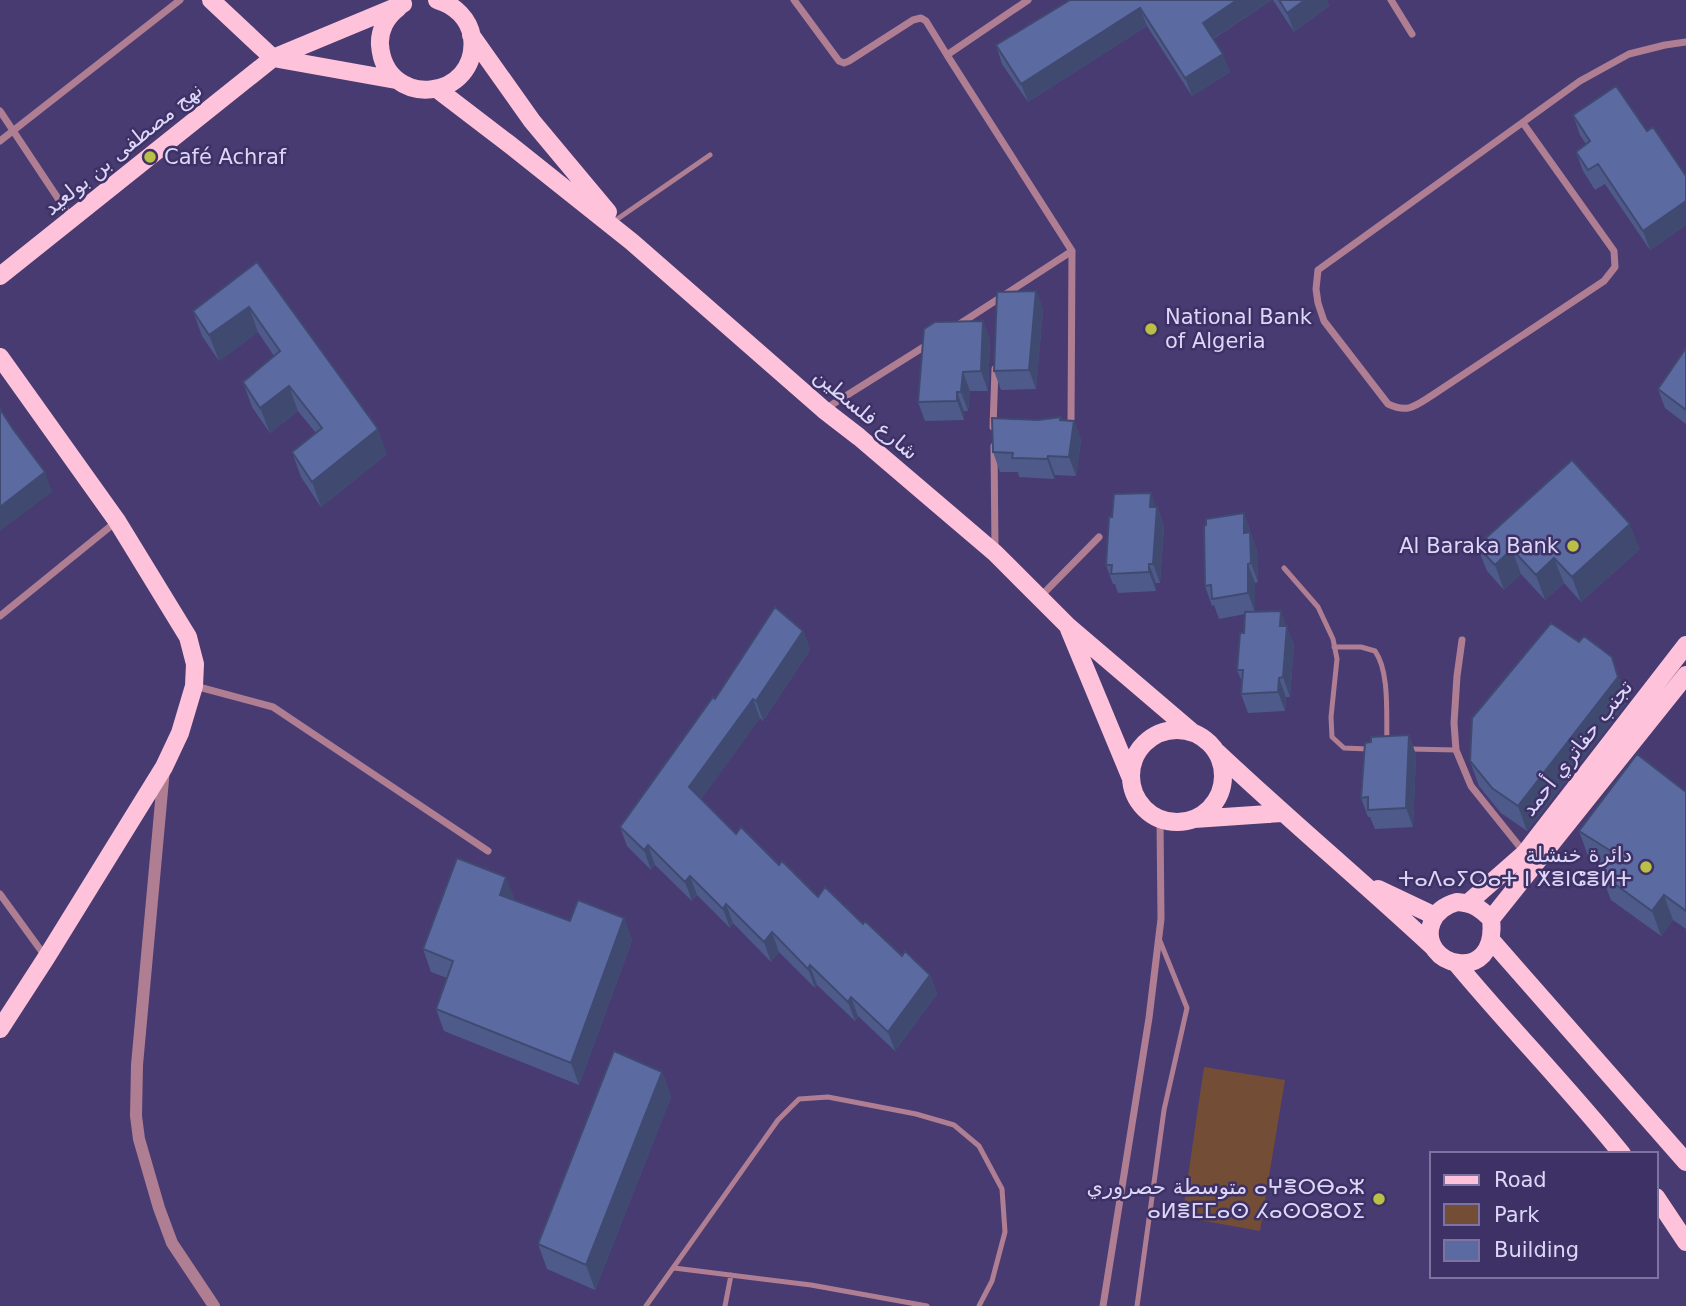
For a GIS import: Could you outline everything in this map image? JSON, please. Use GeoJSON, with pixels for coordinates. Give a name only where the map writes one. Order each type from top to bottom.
{"type":"FeatureCollection","features":[{"type":"Feature","properties":{"kind":"main road"},"geometry":{"type":"LineString","coordinates":[[211,0],[274,58],[396,80]]}},
{"type":"Feature","properties":{"kind":"main road","name":"شارع فلسطين"},"geometry":{"type":"LineString","coordinates":[[442,1],[462,15],[471,35],[532,121],[612,222],[632,242],[824,410],[859,436],[995,554],[1068,626],[1191,732]]}},
{"type":"Feature","properties":{"kind":"main road"},"geometry":{"type":"LineString","coordinates":[[408,2],[391,13],[383,26],[380,40],[381,55],[386,68],[396,80],[408,87],[422,91],[437,89],[450,84],[461,75],[469,63],[471,35]]}},
{"type":"Feature","properties":{"kind":"main road","name":"نهج مصطفى بن بولعيد"},"geometry":{"type":"LineString","coordinates":[[0,275],[274,58],[408,2]]}},
{"type":"Feature","properties":{"kind":"main road","name":"شارع فلسطين"},"geometry":{"type":"LineString","coordinates":[[437,89],[612,222]]}},
{"type":"Feature","properties":{"kind":"main road"},"geometry":{"type":"LineString","coordinates":[[0,356],[117,521],[188,637],[195,664],[194,686],[180,733],[164,767],[0,1029]]}},
{"type":"Feature","properties":{"kind":"main road"},"geometry":{"type":"LineString","coordinates":[[1068,626],[1130,776],[1132,790],[1138,802],[1148,812],[1171,822],[1282,813]]}},
{"type":"Feature","properties":{"kind":"main road","name":"تجنب حفاتري أحمد"},"geometry":{"type":"LineString","coordinates":[[1468,902],[1525,853],[1686,645]]}},
{"type":"Feature","properties":{"kind":"main road","name":"تجنب حفاتري أحمد"},"geometry":{"type":"LineString","coordinates":[[1490,919],[1686,675]]}},
{"type":"Feature","properties":{"kind":"main road"},"geometry":{"type":"LineString","coordinates":[[1130,776],[1132,762],[1139,748],[1149,738],[1176,729],[1201,736],[1282,813],[1361,880],[1447,961],[1465,963],[1482,956],[1491,940],[1490,919],[1468,902],[1449,904],[1435,916],[1431,926],[1433,947]]}},
{"type":"Feature","properties":{"kind":"main road"},"geometry":{"type":"LineString","coordinates":[[1194,819],[1206,812],[1221,790],[1222,764],[1216,751]]}},
{"type":"Feature","properties":{"kind":"main road"},"geometry":{"type":"LineString","coordinates":[[1361,880],[1435,916]]}},
{"type":"Feature","properties":{"kind":"main road"},"geometry":{"type":"LineString","coordinates":[[1491,940],[1686,1162]]}},
{"type":"Feature","properties":{"kind":"main road"},"geometry":{"type":"LineString","coordinates":[[1456,963],[1620,1152]]}},
{"type":"Feature","properties":{"kind":"main road"},"geometry":{"type":"LineString","coordinates":[[1658,1200],[1686,1242]]}},
{"type":"Feature","properties":{"kind":"street"},"geometry":{"type":"LineString","coordinates":[[0,141],[180,0]]}},
{"type":"Feature","properties":{"kind":"street"},"geometry":{"type":"LineString","coordinates":[[794,0],[839,61],[844,63],[913,20],[922,18],[926,21],[1072,251],[1071,424],[1065,431]]}},
{"type":"Feature","properties":{"kind":"street"},"geometry":{"type":"LineString","coordinates":[[947,55],[1028,0]]}},
{"type":"Feature","properties":{"kind":"street"},"geometry":{"type":"LineString","coordinates":[[1391,0],[1412,34]]}},
{"type":"Feature","properties":{"kind":"street"},"geometry":{"type":"LineString","coordinates":[[1523,123],[1614,251],[1615,267],[1604,281],[1419,403],[1401,410],[1388,404],[1324,321],[1316,289],[1318,270],[1580,81],[1629,54],[1686,42]]}},
{"type":"Feature","properties":{"kind":"street"},"geometry":{"type":"LineString","coordinates":[[0,111],[72,219]]}},
{"type":"Feature","properties":{"kind":"street"},"geometry":{"type":"LineString","coordinates":[[824,410],[1072,251]]}},
{"type":"Feature","properties":{"kind":"street"},"geometry":{"type":"LineString","coordinates":[[997,313],[998,300]]}},
{"type":"Feature","properties":{"kind":"street"},"geometry":{"type":"LineString","coordinates":[[995,554],[993,431],[996,365]]}},
{"type":"Feature","properties":{"kind":"street"},"geometry":{"type":"LineString","coordinates":[[993,431],[1004,431]]}},
{"type":"Feature","properties":{"kind":"street"},"geometry":{"type":"LineString","coordinates":[[0,616],[117,521]]}},
{"type":"Feature","properties":{"kind":"street"},"geometry":{"type":"LineString","coordinates":[[1040,598],[1099,537]]}},
{"type":"Feature","properties":{"kind":"street"},"geometry":{"type":"LineString","coordinates":[[1462,640],[1454,723],[1456,750],[1471,786],[1525,853]]}},
{"type":"Feature","properties":{"kind":"street"},"geometry":{"type":"LineString","coordinates":[[194,686],[273,707],[488,851]]}},
{"type":"Feature","properties":{"kind":"street"},"geometry":{"type":"LineString","coordinates":[[164,767],[137,1065],[136,1116],[139,1139],[172,1243],[214,1306]]}},
{"type":"Feature","properties":{"kind":"street"},"geometry":{"type":"LineString","coordinates":[[1104,1306],[1149,1018],[1161,919],[1160,819]]}},
{"type":"Feature","properties":{"kind":"street"},"geometry":{"type":"LineString","coordinates":[[0,894],[46,958]]}},
{"type":"Feature","properties":{"kind":"lane"},"geometry":{"type":"LineString","coordinates":[[612,222],[710,155]]}},
{"type":"Feature","properties":{"kind":"lane"},"geometry":{"type":"LineString","coordinates":[[1284,568],[1318,607],[1335,647],[1338,659],[1331,717],[1332,737],[1344,748],[1376,749]]}},
{"type":"Feature","properties":{"kind":"lane"},"geometry":{"type":"LineString","coordinates":[[1335,647],[1361,647],[1375,651],[1380,658],[1385,682],[1387,749]]}},
{"type":"Feature","properties":{"kind":"lane"},"geometry":{"type":"LineString","coordinates":[[1401,749],[1456,750]]}},
{"type":"Feature","properties":{"kind":"lane"},"geometry":{"type":"LineString","coordinates":[[1137,1306],[1164,1110],[1187,1008],[1158,937]]}},
{"type":"Feature","properties":{"kind":"lane"},"geometry":{"type":"LineString","coordinates":[[646,1306],[778,1120],[799,1099],[828,1097],[916,1114],[954,1125],[979,1146],[1002,1188],[1005,1232],[992,1281],[979,1306]]}},
{"type":"Feature","properties":{"kind":"lane"},"geometry":{"type":"LineString","coordinates":[[674,1268],[811,1285],[927,1306]]}},
{"type":"Feature","properties":{"kind":"lane"},"geometry":{"type":"LineString","coordinates":[[725,1306],[731,1275]]}},
{"type":"Feature","properties":{"kind":"green space"},"geometry":{"type":"Polygon","coordinates":[[[1204,1067],[1285,1080],[1260,1231],[1182,1217],[1204,1067]]]}},
{"type":"Feature","properties":{"kind":"building"},"geometry":{"type":"Polygon","coordinates":[[[1070,0],[1237,0],[1203,23],[1223,54],[1185,78],[1140,8],[1021,84],[996,45],[1070,0]]]}},
{"type":"Feature","properties":{"kind":"building"},"geometry":{"type":"Polygon","coordinates":[[[1279,0],[1305,0],[1287,13],[1279,0]]]}},
{"type":"Feature","properties":{"kind":"building"},"geometry":{"type":"Polygon","coordinates":[[[1616,86],[1647,131],[1653,127],[1686,176],[1686,201],[1643,231],[1598,164],[1588,170],[1576,152],[1590,141],[1573,115],[1616,86]]]}},
{"type":"Feature","properties":{"kind":"building"},"geometry":{"type":"Polygon","coordinates":[[[257,262],[378,429],[312,482],[292,452],[322,428],[289,386],[260,408],[243,382],[280,351],[249,307],[209,335],[193,311],[257,262]]]}},
{"type":"Feature","properties":{"kind":"building"},"geometry":{"type":"Polygon","coordinates":[[[1036,291],[1029,370],[994,371],[997,292],[1036,291]]]}},
{"type":"Feature","properties":{"kind":"building"},"geometry":{"type":"Polygon","coordinates":[[[983,321],[981,371],[963,372],[957,401],[918,402],[924,329],[935,322],[983,321]]]}},
{"type":"Feature","properties":{"kind":"building"},"geometry":{"type":"Polygon","coordinates":[[[1686,348],[1686,410],[1658,389],[1686,348]]]}},
{"type":"Feature","properties":{"kind":"building"},"geometry":{"type":"Polygon","coordinates":[[[0,409],[45,472],[0,507],[0,409]]]}},
{"type":"Feature","properties":{"kind":"building"},"geometry":{"type":"Polygon","coordinates":[[[1061,417],[1060,420],[1074,421],[1069,457],[1012,458],[1013,453],[993,452],[992,418],[1038,420],[1061,417]]]}},
{"type":"Feature","properties":{"kind":"building"},"geometry":{"type":"Polygon","coordinates":[[[1572,460],[1630,524],[1572,577],[1554,558],[1536,575],[1512,549],[1495,565],[1477,546],[1572,460]]]}},
{"type":"Feature","properties":{"kind":"building"},"geometry":{"type":"Polygon","coordinates":[[[1151,493],[1150,507],[1157,507],[1153,564],[1149,564],[1149,572],[1111,574],[1112,565],[1106,565],[1109,517],[1112,517],[1114,494],[1151,493]]]}},
{"type":"Feature","properties":{"kind":"building"},"geometry":{"type":"Polygon","coordinates":[[[1244,513],[1244,533],[1250,532],[1248,593],[1212,599],[1211,585],[1205,586],[1206,519],[1244,513]]]}},
{"type":"Feature","properties":{"kind":"building"},"geometry":{"type":"Polygon","coordinates":[[[775,607],[803,631],[756,701],[753,699],[689,787],[736,834],[741,827],[779,865],[782,861],[818,897],[825,887],[863,924],[865,921],[902,956],[905,951],[930,975],[888,1032],[851,997],[848,1002],[810,965],[808,969],[772,932],[764,942],[726,904],[723,909],[690,876],[685,882],[648,845],[644,850],[620,827],[713,697],[715,699],[775,607]]]}},
{"type":"Feature","properties":{"kind":"building"},"geometry":{"type":"Polygon","coordinates":[[[1281,611],[1280,626],[1287,626],[1283,677],[1279,678],[1278,692],[1241,694],[1243,670],[1237,670],[1245,612],[1281,611]]]}},
{"type":"Feature","properties":{"kind":"building"},"geometry":{"type":"Polygon","coordinates":[[[1551,623],[1579,642],[1584,636],[1612,657],[1618,677],[1518,806],[1492,788],[1470,761],[1472,718],[1551,623]]]}},
{"type":"Feature","properties":{"kind":"building"},"geometry":{"type":"Polygon","coordinates":[[[1409,735],[1406,808],[1368,810],[1368,797],[1361,798],[1365,743],[1371,742],[1371,737],[1409,735]]]}},
{"type":"Feature","properties":{"kind":"building","name":"دائرة خنشلة ⵜⴰⴷⴰⵢⵔⴰⵜ ⵏ ⵅⴻⵏⵛⴻⵍⵜ"},"geometry":{"type":"Polygon","coordinates":[[[1637,754],[1686,792],[1686,911],[1664,895],[1652,911],[1601,874],[1614,853],[1579,831],[1637,754]]]}},
{"type":"Feature","properties":{"kind":"building"},"geometry":{"type":"Polygon","coordinates":[[[457,858],[506,877],[500,895],[570,921],[578,900],[624,918],[571,1063],[436,1009],[453,961],[423,949],[457,858]]]}},
{"type":"Feature","properties":{"kind":"building"},"geometry":{"type":"Polygon","coordinates":[[[614,1051],[662,1072],[586,1265],[538,1244],[614,1051]]]}},
{"type":"Feature","properties":{"kind":"place","name":"Café Achraf"},"geometry":{"type":"Point","coordinates":[150,157]}},
{"type":"Feature","properties":{"kind":"place","name":"National Bank of Algeria"},"geometry":{"type":"Point","coordinates":[1151,329]}},
{"type":"Feature","properties":{"kind":"place","name":"Al Baraka Bank"},"geometry":{"type":"Point","coordinates":[1573,546]}},
{"type":"Feature","properties":{"kind":"place","name":"دائرة خنشلة ⵜⴰⴷⴰⵢⵔⴰⵜ ⵏ ⵅⴻⵏⵛⴻⵍⵜ"},"geometry":{"type":"Point","coordinates":[1646,867]}},
{"type":"Feature","properties":{"kind":"place","name":"متوسطة حصروري ⴰⵖⴻⵔⴱⴰⵣ ⴰⵍⴻⵎⵎⴰⵙ ⵃⴰⵙⵔⵓⵔⵉ"},"geometry":{"type":"Point","coordinates":[1379,1199]}}]}
